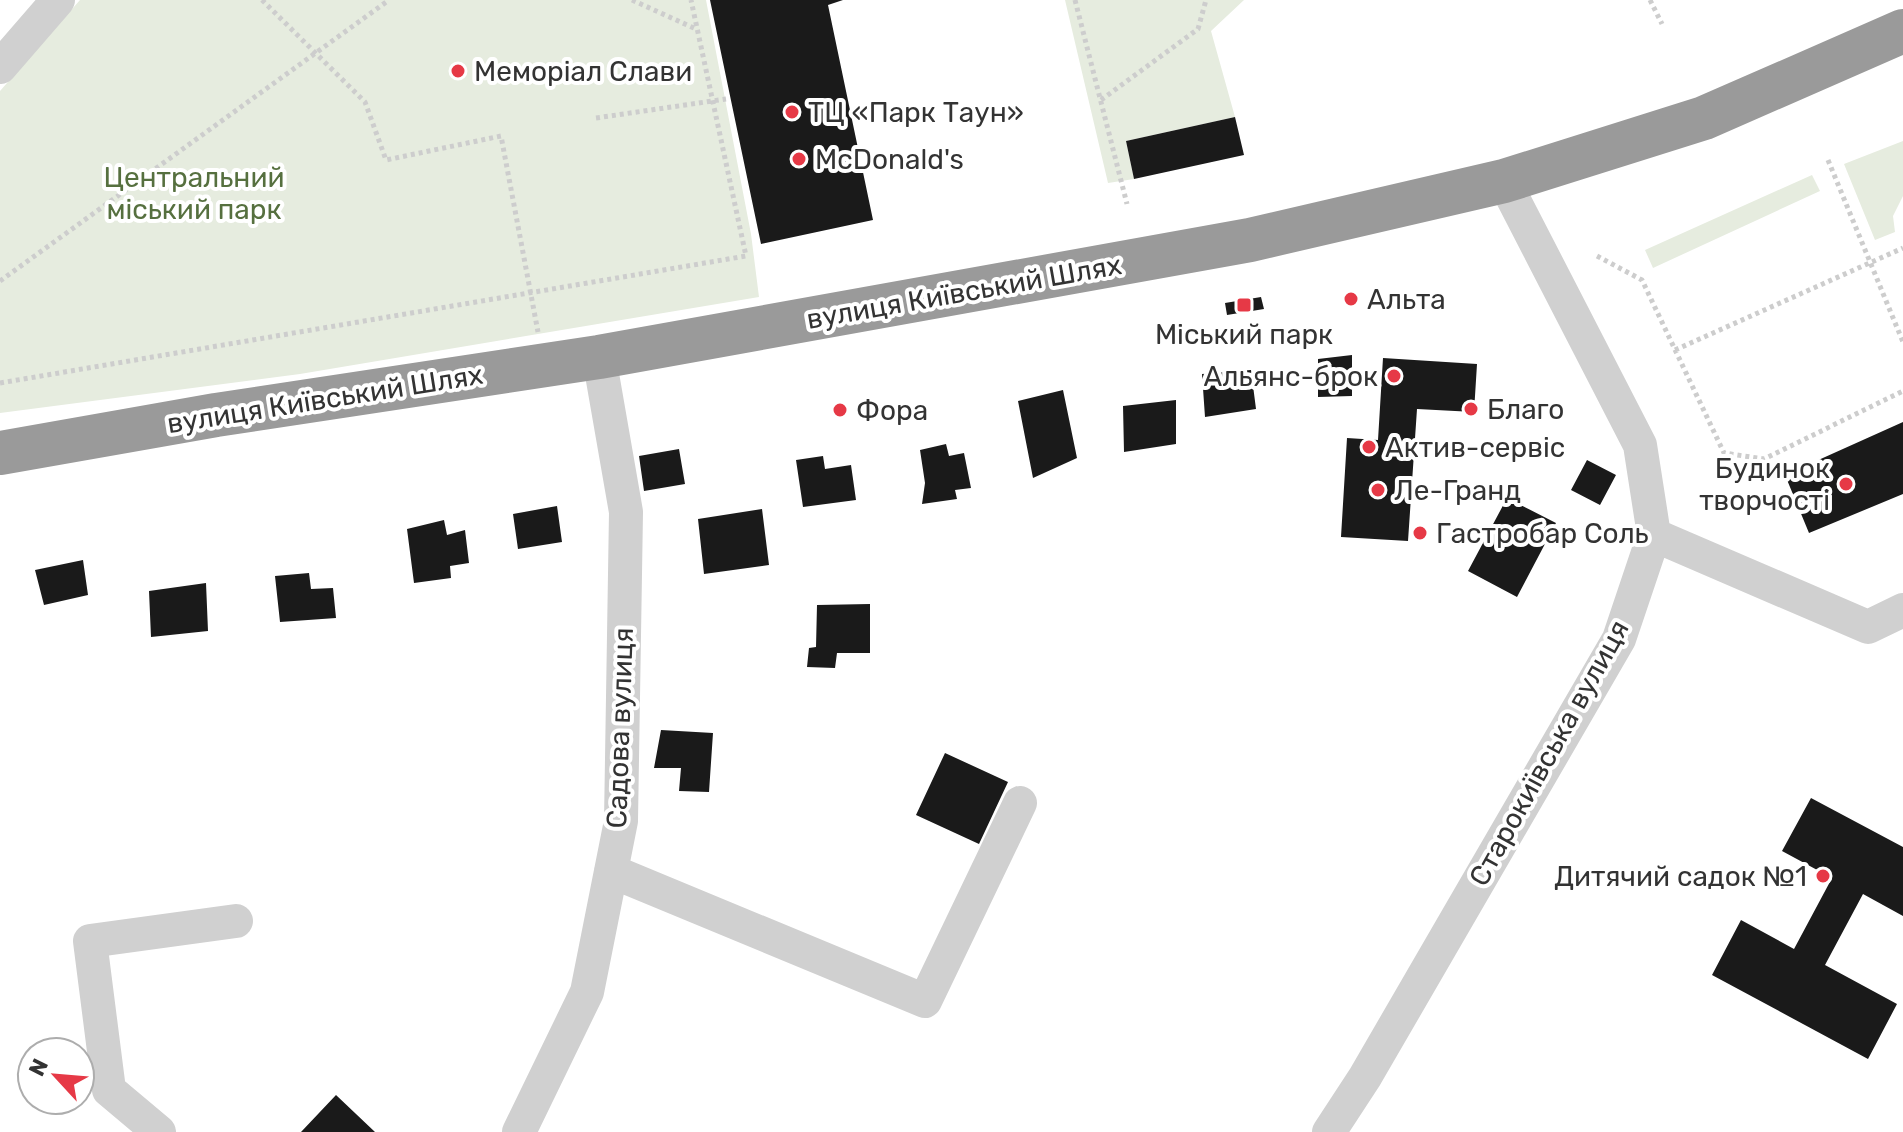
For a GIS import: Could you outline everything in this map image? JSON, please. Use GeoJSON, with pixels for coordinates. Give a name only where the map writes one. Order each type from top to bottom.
{"type":"FeatureCollection","features":[{"type":"Feature","properties":{"kind":"highway","name":"вулиця Київський Шлях"},"geometry":{"type":"LineString","coordinates":[[0,453],[216,415],[599,357],[1250,240],[1504,181],[1704,118],[1903,31]]}},
{"type":"Feature","properties":{"kind":"street"},"geometry":{"type":"LineString","coordinates":[[0,67],[58,0]]}},
{"type":"Feature","properties":{"kind":"street","name":"Старокиївська вулиця"},"geometry":{"type":"LineString","coordinates":[[1329,1132],[1365,1077],[1619,639],[1654,535],[1640,445],[1504,181]]}},
{"type":"Feature","properties":{"kind":"street","name":"Садова вулиця"},"geometry":{"type":"LineString","coordinates":[[519,1132],[587,992],[621,821],[626,512],[599,357]]}},
{"type":"Feature","properties":{"kind":"street"},"geometry":{"type":"LineString","coordinates":[[1654,535],[1868,627],[1903,610]]}},
{"type":"Feature","properties":{"kind":"street"},"geometry":{"type":"LineString","coordinates":[[611,871],[925,1001],[1020,803]]}},
{"type":"Feature","properties":{"kind":"street"},"geometry":{"type":"LineString","coordinates":[[159,1132],[109,1090],[90,941],[236,921]]}},
{"type":"Feature","properties":{"kind":"path"},"geometry":{"type":"LineString","coordinates":[[262,0],[365,102],[386,160],[501,136],[544,365]]}},
{"type":"Feature","properties":{"kind":"path"},"geometry":{"type":"LineString","coordinates":[[0,281],[315,50],[389,0]]}},
{"type":"Feature","properties":{"kind":"path"},"geometry":{"type":"LineString","coordinates":[[632,0],[697,29]]}},
{"type":"Feature","properties":{"kind":"path"},"geometry":{"type":"LineString","coordinates":[[0,383],[746,256],[691,0]]}},
{"type":"Feature","properties":{"kind":"path"},"geometry":{"type":"LineString","coordinates":[[1075,0],[1127,204]]}},
{"type":"Feature","properties":{"kind":"path"},"geometry":{"type":"LineString","coordinates":[[1101,100],[1198,29],[1206,0]]}},
{"type":"Feature","properties":{"kind":"path"},"geometry":{"type":"LineString","coordinates":[[1650,0],[1662,24]]}},
{"type":"Feature","properties":{"kind":"path"},"geometry":{"type":"LineString","coordinates":[[596,118],[726,99]]}},
{"type":"Feature","properties":{"kind":"path"},"geometry":{"type":"LineString","coordinates":[[1828,160],[1903,342]]}},
{"type":"Feature","properties":{"kind":"path"},"geometry":{"type":"LineString","coordinates":[[1675,350],[1903,248]]}},
{"type":"Feature","properties":{"kind":"path"},"geometry":{"type":"LineString","coordinates":[[1597,256],[1642,280],[1724,453],[1764,459],[1903,391]]}},
{"type":"Feature","properties":{"kind":"green space","name":"Центральний міський парк"},"geometry":{"type":"Polygon","coordinates":[[[80,0],[706,0],[751,234],[759,297],[300,374],[0,413],[0,91],[80,0]]]}},
{"type":"Feature","properties":{"kind":"green space"},"geometry":{"type":"Polygon","coordinates":[[[1065,0],[1244,0],[1211,31],[1235,117],[1126,141],[1134,179],[1108,183],[1065,0]]]}},
{"type":"Feature","properties":{"kind":"green space"},"geometry":{"type":"Polygon","coordinates":[[[1903,141],[1903,196],[1893,216],[1895,232],[1875,240],[1844,164],[1903,141]]]}},
{"type":"Feature","properties":{"kind":"green space"},"geometry":{"type":"Polygon","coordinates":[[[1812,175],[1820,191],[1653,268],[1645,250],[1812,175]]]}},
{"type":"Feature","properties":{"kind":"building","name":"ТЦ «Парк Таун»"},"geometry":{"type":"Polygon","coordinates":[[[710,0],[843,0],[828,5],[873,220],[761,244],[710,0]]]}},
{"type":"Feature","properties":{"kind":"building"},"geometry":{"type":"Polygon","coordinates":[[[1235,117],[1244,155],[1134,179],[1126,141],[1235,117]]]}},
{"type":"Feature","properties":{"kind":"building"},"geometry":{"type":"Polygon","coordinates":[[[1261,297],[1264,309],[1227,315],[1225,303],[1261,297]]]}},
{"type":"Feature","properties":{"kind":"building"},"geometry":{"type":"Polygon","coordinates":[[[1352,355],[1352,396],[1318,397],[1318,359],[1352,355]]]}},
{"type":"Feature","properties":{"kind":"building","name":"Ле-Гранд"},"geometry":{"type":"Polygon","coordinates":[[[1383,358],[1477,364],[1474,412],[1417,409],[1408,541],[1341,537],[1347,438],[1378,440],[1383,358]]]}},
{"type":"Feature","properties":{"kind":"building"},"geometry":{"type":"Polygon","coordinates":[[[1251,370],[1256,409],[1205,417],[1202,374],[1251,370]]]}},
{"type":"Feature","properties":{"kind":"building"},"geometry":{"type":"Polygon","coordinates":[[[1063,390],[1077,458],[1033,478],[1018,401],[1063,390]]]}},
{"type":"Feature","properties":{"kind":"building"},"geometry":{"type":"Polygon","coordinates":[[[1176,400],[1176,444],[1124,452],[1123,406],[1176,400]]]}},
{"type":"Feature","properties":{"kind":"building","name":"Будинок творчості"},"geometry":{"type":"Polygon","coordinates":[[[1903,422],[1903,494],[1809,533],[1785,475],[1903,422]]]}},
{"type":"Feature","properties":{"kind":"building"},"geometry":{"type":"Polygon","coordinates":[[[946,444],[949,456],[964,453],[971,488],[955,490],[957,499],[922,504],[925,483],[920,450],[946,444]]]}},
{"type":"Feature","properties":{"kind":"building"},"geometry":{"type":"Polygon","coordinates":[[[679,449],[685,484],[644,491],[639,456],[679,449]]]}},
{"type":"Feature","properties":{"kind":"building"},"geometry":{"type":"Polygon","coordinates":[[[823,456],[825,469],[851,465],[856,500],[803,507],[796,460],[823,456]]]}},
{"type":"Feature","properties":{"kind":"building"},"geometry":{"type":"Polygon","coordinates":[[[1587,460],[1616,475],[1600,505],[1571,490],[1587,460]]]}},
{"type":"Feature","properties":{"kind":"building"},"geometry":{"type":"Polygon","coordinates":[[[1507,498],[1556,523],[1517,597],[1468,571],[1507,498]]]}},
{"type":"Feature","properties":{"kind":"building"},"geometry":{"type":"Polygon","coordinates":[[[557,506],[562,542],[518,549],[513,514],[557,506]]]}},
{"type":"Feature","properties":{"kind":"building"},"geometry":{"type":"Polygon","coordinates":[[[762,509],[769,565],[704,574],[698,519],[762,509]]]}},
{"type":"Feature","properties":{"kind":"building"},"geometry":{"type":"Polygon","coordinates":[[[444,520],[447,535],[465,530],[469,563],[450,566],[451,578],[414,583],[407,529],[444,520]]]}},
{"type":"Feature","properties":{"kind":"building"},"geometry":{"type":"Polygon","coordinates":[[[83,560],[88,595],[44,605],[35,570],[83,560]]]}},
{"type":"Feature","properties":{"kind":"building"},"geometry":{"type":"Polygon","coordinates":[[[309,573],[311,589],[333,588],[336,618],[280,622],[275,576],[309,573]]]}},
{"type":"Feature","properties":{"kind":"building"},"geometry":{"type":"Polygon","coordinates":[[[206,583],[208,631],[151,637],[149,591],[206,583]]]}},
{"type":"Feature","properties":{"kind":"building"},"geometry":{"type":"Polygon","coordinates":[[[870,604],[870,653],[837,653],[835,668],[807,667],[809,648],[816,647],[817,605],[870,604]]]}},
{"type":"Feature","properties":{"kind":"building"},"geometry":{"type":"Polygon","coordinates":[[[661,730],[713,733],[709,792],[679,791],[681,768],[654,768],[661,730]]]}},
{"type":"Feature","properties":{"kind":"building"},"geometry":{"type":"Polygon","coordinates":[[[945,753],[1008,782],[979,844],[916,815],[945,753]]]}},
{"type":"Feature","properties":{"kind":"building"},"geometry":{"type":"Polygon","coordinates":[[[1811,798],[1903,847],[1903,916],[1863,894],[1825,965],[1897,1004],[1868,1059],[1712,975],[1741,920],[1794,949],[1832,878],[1782,851],[1811,798]]]}},
{"type":"Feature","properties":{"kind":"building"},"geometry":{"type":"Polygon","coordinates":[[[336,1095],[375,1132],[301,1132],[336,1095]]]}},
{"type":"Feature","properties":{"kind":"place","name":"Mеморіал Слави"},"geometry":{"type":"Point","coordinates":[458,71]}},
{"type":"Feature","properties":{"kind":"place","name":"ТЦ «Парк Таун»"},"geometry":{"type":"Point","coordinates":[792,112]}},
{"type":"Feature","properties":{"kind":"place","name":"McDonald's"},"geometry":{"type":"Point","coordinates":[799,159]}},
{"type":"Feature","properties":{"kind":"place","name":"Альта"},"geometry":{"type":"Point","coordinates":[1351,299]}},
{"type":"Feature","properties":{"kind":"place","name":"Міський парк"},"geometry":{"type":"Point","coordinates":[1244,305]}},
{"type":"Feature","properties":{"kind":"place","name":"Альянс-брок"},"geometry":{"type":"Point","coordinates":[1394,376]}},
{"type":"Feature","properties":{"kind":"place","name":"Благо"},"geometry":{"type":"Point","coordinates":[1471,409]}},
{"type":"Feature","properties":{"kind":"place","name":"Фора"},"geometry":{"type":"Point","coordinates":[840,410]}},
{"type":"Feature","properties":{"kind":"place","name":"Актив-сервіс"},"geometry":{"type":"Point","coordinates":[1369,447]}},
{"type":"Feature","properties":{"kind":"place","name":"Будинок творчості"},"geometry":{"type":"Point","coordinates":[1846,484]}},
{"type":"Feature","properties":{"kind":"place","name":"Ле-Гранд"},"geometry":{"type":"Point","coordinates":[1378,490]}},
{"type":"Feature","properties":{"kind":"place","name":"Гастробар Соль"},"geometry":{"type":"Point","coordinates":[1420,533]}},
{"type":"Feature","properties":{"kind":"place","name":"Дитячий садок №1"},"geometry":{"type":"Point","coordinates":[1823,876]}}]}
